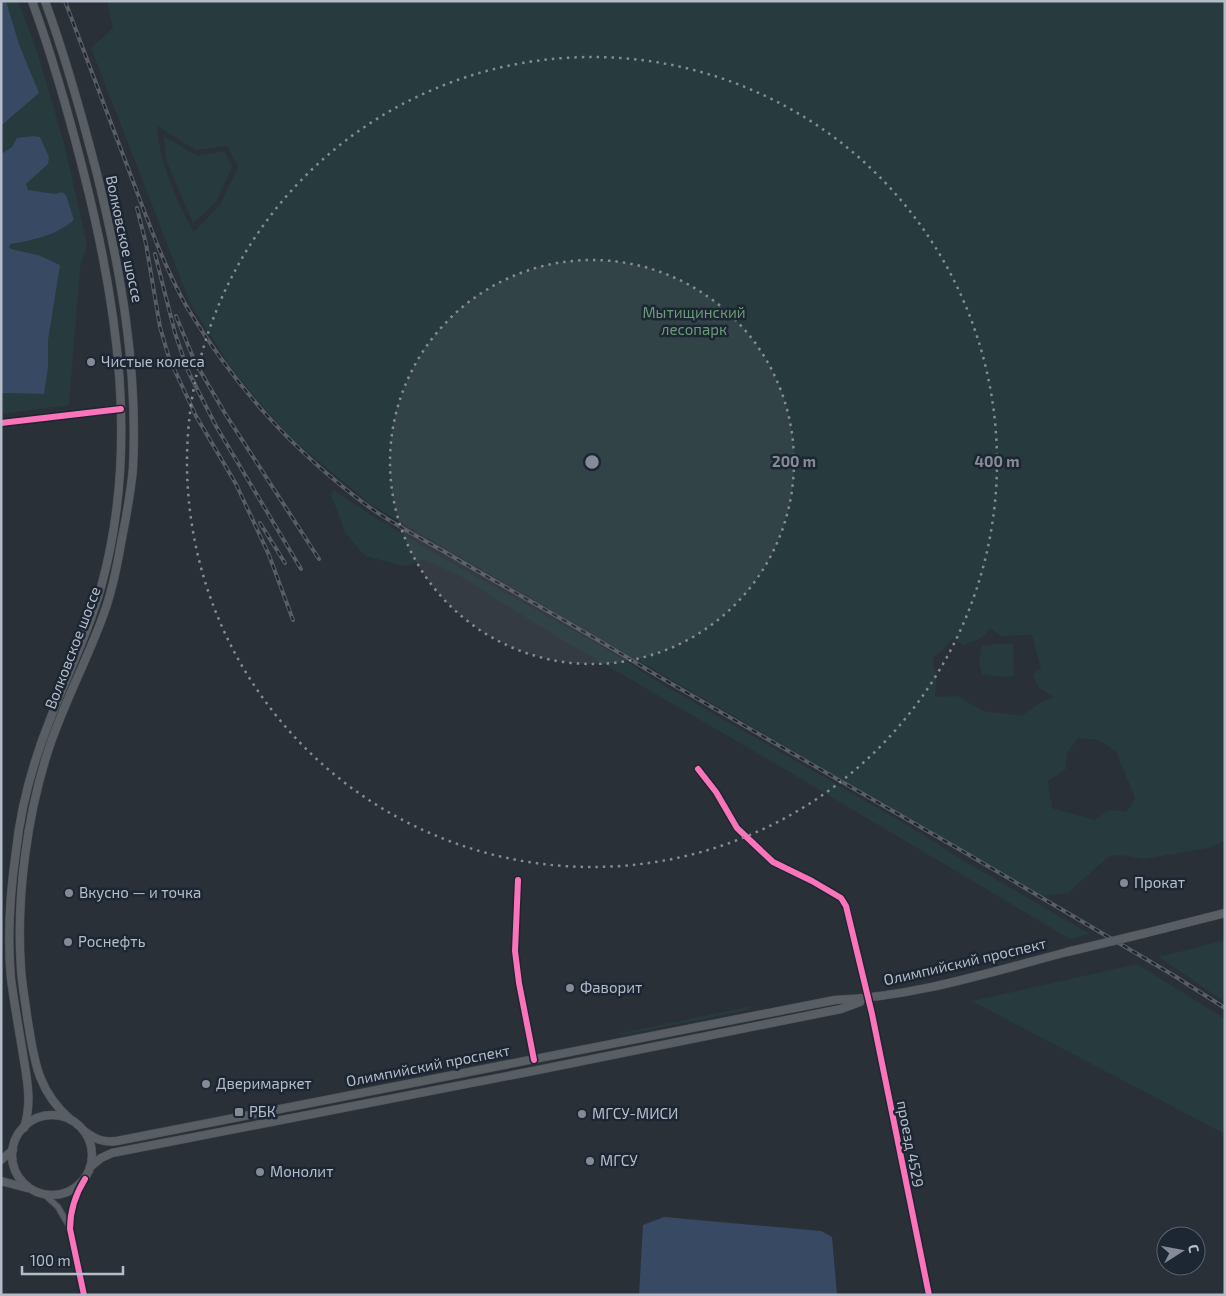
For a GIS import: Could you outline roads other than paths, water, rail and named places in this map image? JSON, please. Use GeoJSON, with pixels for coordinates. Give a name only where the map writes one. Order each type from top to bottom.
{"type":"FeatureCollection","features":[{"type":"Feature","properties":{"kind":"main road","name":"Волковское шоссе"},"geometry":{"type":"LineString","coordinates":[[24,1128],[29,1108],[29,1088],[14,1003],[9,945],[16,848],[22,812],[35,761],[50,718],[86,632],[106,566],[115,524],[120,477],[121,409],[115,334],[103,252],[64,94],[32,1]]}},
{"type":"Feature","properties":{"kind":"main road","name":"Волковское шоссе"},"geometry":{"type":"LineString","coordinates":[[45,1],[85,124],[117,262],[131,362],[134,428],[132,473],[115,575],[104,612],[44,764],[24,864],[20,920],[21,970],[32,1042],[43,1087],[55,1105],[71,1120]]}},
{"type":"Feature","properties":{"kind":"main road","name":"Олимпийский проспект"},"geometry":{"type":"LineString","coordinates":[[84,1131],[98,1140],[117,1142],[835,1000],[868,999],[964,980],[1067,952],[1225,913]]}},
{"type":"Feature","properties":{"kind":"main road","name":"Олимпийский проспект"},"geometry":{"type":"LineString","coordinates":[[90,1168],[101,1158],[112,1153],[842,1009],[868,999]]}},
{"type":"Feature","properties":{"kind":"main road"},"geometry":{"type":"LineString","coordinates":[[1,1181],[44,1194],[64,1192],[76,1187],[85,1179],[90,1168],[91,1148],[84,1131],[71,1120],[57,1116],[44,1117],[32,1122],[17,1136],[13,1150],[15,1171],[29,1189]]}},
{"type":"Feature","properties":{"kind":"main road"},"geometry":{"type":"LineString","coordinates":[[1,1160],[13,1150]]}},
{"type":"Feature","properties":{"kind":"street"},"geometry":{"type":"LineString","coordinates":[[1,423],[121,409]]}},
{"type":"Feature","properties":{"kind":"street","name":"проезд 4529"},"geometry":{"type":"LineString","coordinates":[[698,769],[716,792],[737,828],[774,862],[812,880],[841,898],[846,906],[868,999],[929,1295]]}},
{"type":"Feature","properties":{"kind":"street"},"geometry":{"type":"LineString","coordinates":[[518,880],[516,950],[519,982],[534,1060]]}},
{"type":"Feature","properties":{"kind":"street"},"geometry":{"type":"LineString","coordinates":[[84,1295],[70,1229],[73,1202],[85,1179]]}},
{"type":"Feature","properties":{"kind":"street"},"geometry":{"type":"LineString","coordinates":[[44,1194],[58,1207],[70,1229]]}},
{"type":"Feature","properties":{"kind":"water"},"geometry":{"type":"Polygon","coordinates":[[[1,1],[6,1],[19,44],[39,93],[1,126],[1,1]]]}},
{"type":"Feature","properties":{"kind":"water"},"geometry":{"type":"Polygon","coordinates":[[[40,137],[49,157],[48,164],[26,184],[28,190],[55,194],[62,192],[66,195],[74,220],[60,230],[37,239],[11,244],[9,247],[38,255],[60,265],[48,340],[48,368],[44,394],[1,393],[1,154],[12,147],[17,138],[40,137]]]}},
{"type":"Feature","properties":{"kind":"water"},"geometry":{"type":"Polygon","coordinates":[[[664,1217],[821,1231],[832,1237],[837,1295],[639,1295],[643,1225],[664,1217]]]}},
{"type":"Feature","properties":{"kind":"railway"},"geometry":{"type":"LineString","coordinates":[[65,1],[150,227],[188,309],[226,366],[268,417],[291,441],[341,486],[397,525],[964,852],[1173,975],[1225,1008]]}},
{"type":"Feature","properties":{"kind":"railway"},"geometry":{"type":"LineString","coordinates":[[137,208],[146,244],[160,327],[169,358],[196,416],[236,484],[269,555],[293,620]]}},
{"type":"Feature","properties":{"kind":"railway"},"geometry":{"type":"LineString","coordinates":[[155,254],[175,333],[188,371],[216,426],[301,569]]}},
{"type":"Feature","properties":{"kind":"railway"},"geometry":{"type":"LineString","coordinates":[[176,316],[195,362],[226,415],[319,559]]}},
{"type":"Feature","properties":{"kind":"railway"},"geometry":{"type":"LineString","coordinates":[[260,523],[285,563]]}},
{"type":"Feature","properties":{"kind":"place","name":"Чистые колеса"},"geometry":{"type":"Point","coordinates":[91,362]}},
{"type":"Feature","properties":{"kind":"place","name":"Прокат"},"geometry":{"type":"Point","coordinates":[1124,883]}},
{"type":"Feature","properties":{"kind":"place","name":"Вкусно — и точка"},"geometry":{"type":"Point","coordinates":[69,893]}},
{"type":"Feature","properties":{"kind":"place","name":"Роснефть"},"geometry":{"type":"Point","coordinates":[68,942]}},
{"type":"Feature","properties":{"kind":"place","name":"Фаворит"},"geometry":{"type":"Point","coordinates":[570,988]}},
{"type":"Feature","properties":{"kind":"place","name":"Дверимаркет"},"geometry":{"type":"Point","coordinates":[206,1084]}},
{"type":"Feature","properties":{"kind":"place","name":"РБК"},"geometry":{"type":"Point","coordinates":[239,1112]}},
{"type":"Feature","properties":{"kind":"place","name":"МГСУ-МИСИ"},"geometry":{"type":"Point","coordinates":[582,1114]}},
{"type":"Feature","properties":{"kind":"place","name":"МГСУ"},"geometry":{"type":"Point","coordinates":[590,1161]}},
{"type":"Feature","properties":{"kind":"place","name":"Монолит"},"geometry":{"type":"Point","coordinates":[260,1172]}},
{"type":"Feature","properties":{"kind":"park label","name":"Мытищинский лесопарк"},"geometry":{"type":"Point","coordinates":[694,322]}}]}
